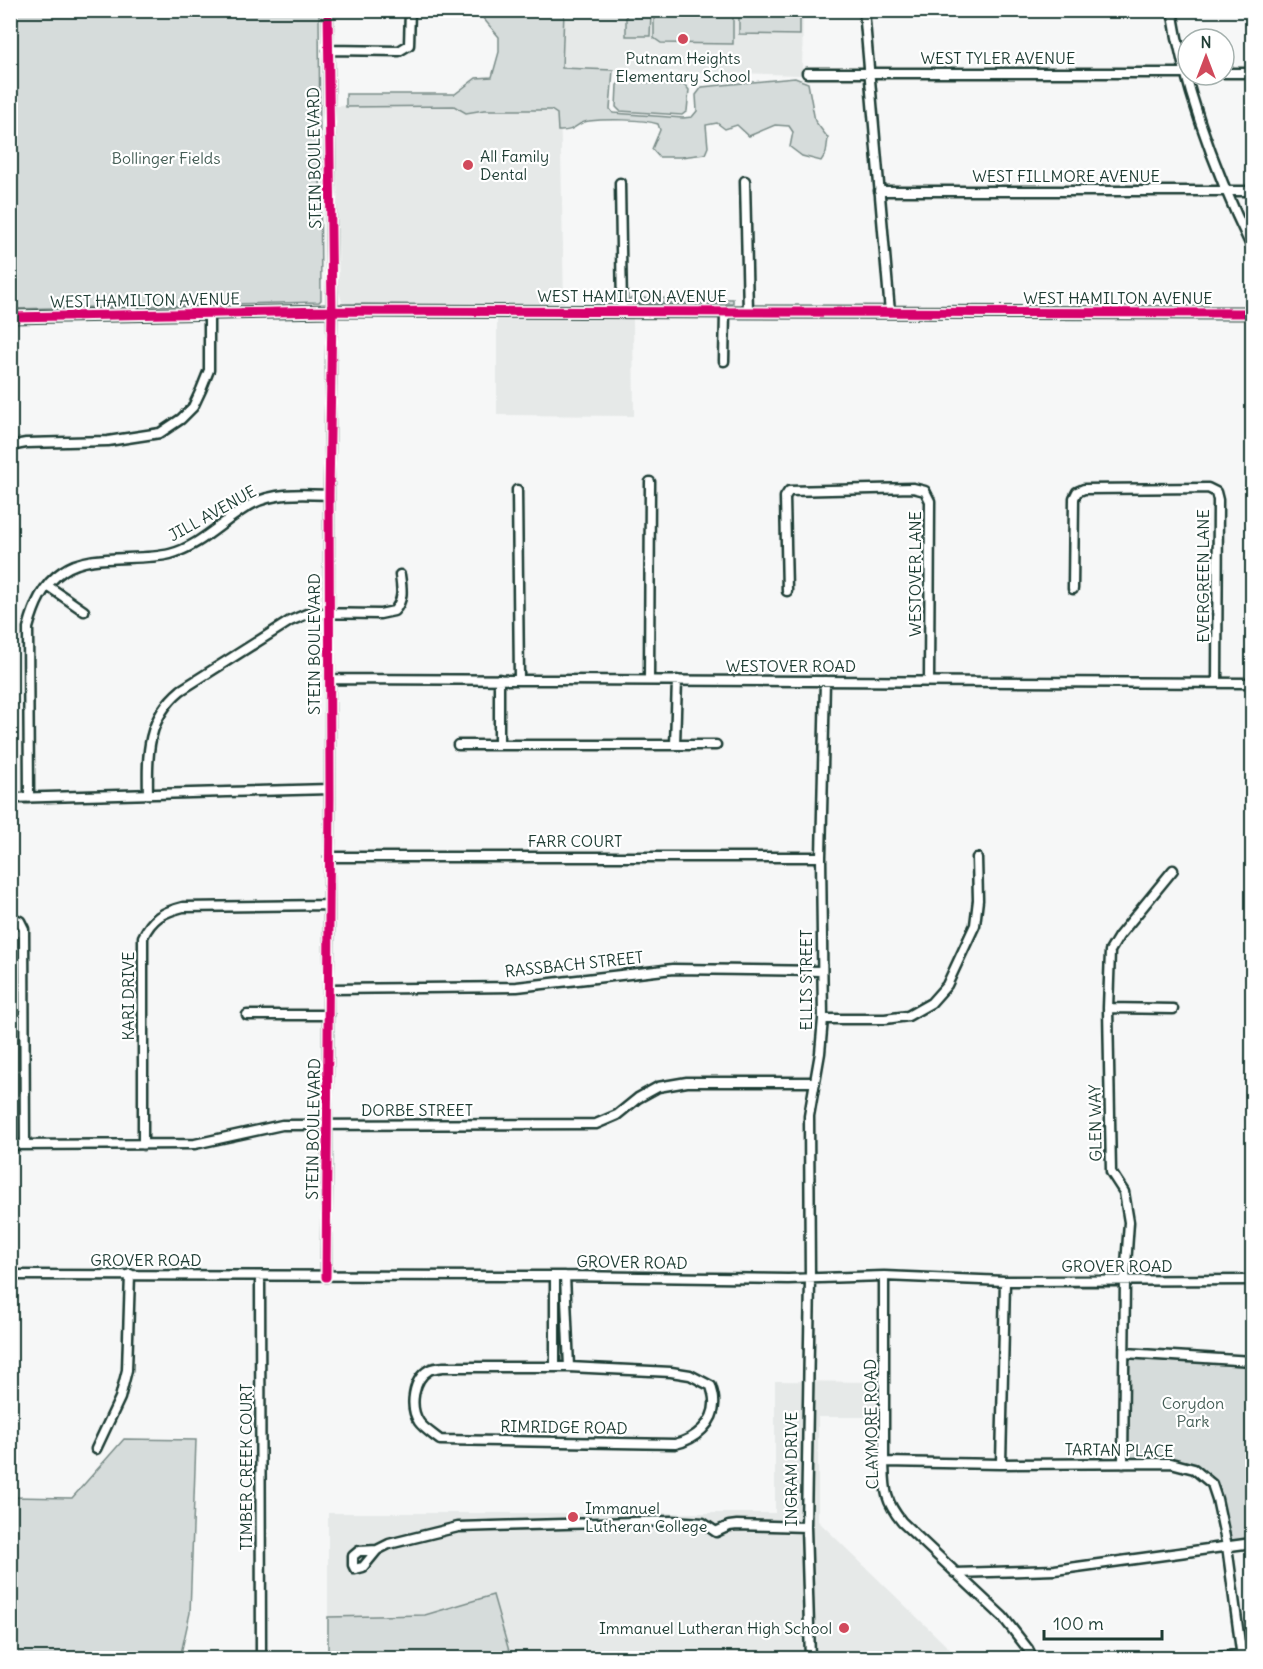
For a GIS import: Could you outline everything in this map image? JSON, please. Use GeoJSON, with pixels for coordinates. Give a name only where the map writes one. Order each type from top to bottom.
{"type":"FeatureCollection","features":[{"type":"Feature","properties":{"kind":"street","name":"STEIN BOULEVARD"},"geometry":{"type":"LineString","coordinates":[[326,1277],[330,789],[328,612],[332,311],[327,10]]}},
{"type":"Feature","properties":{"kind":"street"},"geometry":{"type":"LineString","coordinates":[[328,50],[399,51],[409,45],[410,10]]}},
{"type":"Feature","properties":{"kind":"street"},"geometry":{"type":"LineString","coordinates":[[864,10],[891,312]]}},
{"type":"Feature","properties":{"kind":"street"},"geometry":{"type":"LineString","coordinates":[[1172,10],[1176,28]]}},
{"type":"Feature","properties":{"kind":"street","name":"WEST TYLER AVENUE"},"geometry":{"type":"LineString","coordinates":[[807,74],[1176,73]]}},
{"type":"Feature","properties":{"kind":"street"},"geometry":{"type":"LineString","coordinates":[[1236,73],[1252,73]]}},
{"type":"Feature","properties":{"kind":"street"},"geometry":{"type":"LineString","coordinates":[[1191,87],[1225,191],[1252,248]]}},
{"type":"Feature","properties":{"kind":"street"},"geometry":{"type":"LineString","coordinates":[[745,181],[748,312]]}},
{"type":"Feature","properties":{"kind":"street"},"geometry":{"type":"LineString","coordinates":[[620,183],[622,311]]}},
{"type":"Feature","properties":{"kind":"street","name":"WEST FILLMORE AVENUE"},"geometry":{"type":"LineString","coordinates":[[879,191],[1252,191]]}},
{"type":"Feature","properties":{"kind":"street","name":"WEST HAMILTON AVENUE"},"geometry":{"type":"LineString","coordinates":[[10,317],[332,311],[1252,313]]}},
{"type":"Feature","properties":{"kind":"street"},"geometry":{"type":"LineString","coordinates":[[724,361],[725,312]]}},
{"type":"Feature","properties":{"kind":"street"},"geometry":{"type":"LineString","coordinates":[[10,446],[26,443],[108,441],[160,433],[181,419],[193,407],[209,370],[209,313]]}},
{"type":"Feature","properties":{"kind":"street"},"geometry":{"type":"LineString","coordinates":[[649,680],[650,482]]}},
{"type":"Feature","properties":{"kind":"street","name":"WESTOVER LANE"},"geometry":{"type":"LineString","coordinates":[[787,591],[785,497],[789,491],[913,488],[926,491],[930,501],[929,681]]}},
{"type":"Feature","properties":{"kind":"street","name":"EVERGREEN LANE"},"geometry":{"type":"LineString","coordinates":[[1073,589],[1074,498],[1077,492],[1084,489],[1208,488],[1216,492],[1218,500],[1217,683]]}},
{"type":"Feature","properties":{"kind":"street"},"geometry":{"type":"LineString","coordinates":[[517,490],[519,679]]}},
{"type":"Feature","properties":{"kind":"street","name":"JILL AVENUE"},"geometry":{"type":"LineString","coordinates":[[29,798],[28,628],[34,606],[48,586],[64,570],[84,562],[101,559],[152,558],[173,553],[190,546],[253,503],[274,496],[329,495]]}},
{"type":"Feature","properties":{"kind":"street"},"geometry":{"type":"LineString","coordinates":[[148,794],[149,742],[157,720],[170,699],[290,621],[309,613],[380,614],[394,611],[400,604],[402,593],[399,575]]}},
{"type":"Feature","properties":{"kind":"street"},"geometry":{"type":"LineString","coordinates":[[48,586],[84,611]]}},
{"type":"Feature","properties":{"kind":"street","name":"WESTOVER ROAD"},"geometry":{"type":"LineString","coordinates":[[330,678],[1252,683]]}},
{"type":"Feature","properties":{"kind":"street"},"geometry":{"type":"LineString","coordinates":[[499,679],[499,744]]}},
{"type":"Feature","properties":{"kind":"street"},"geometry":{"type":"LineString","coordinates":[[675,745],[677,680]]}},
{"type":"Feature","properties":{"kind":"street","name":"ELLIS STREET"},"geometry":{"type":"LineString","coordinates":[[810,1279],[809,1116],[820,1053],[823,1019],[821,857],[825,681]]}},
{"type":"Feature","properties":{"kind":"street"},"geometry":{"type":"LineString","coordinates":[[458,745],[716,745]]}},
{"type":"Feature","properties":{"kind":"street"},"geometry":{"type":"LineString","coordinates":[[10,798],[330,789]]}},
{"type":"Feature","properties":{"kind":"street","name":"FARR COURT"},"geometry":{"type":"LineString","coordinates":[[329,857],[821,857]]}},
{"type":"Feature","properties":{"kind":"street"},"geometry":{"type":"LineString","coordinates":[[823,1019],[885,1019],[908,1016],[931,1003],[947,985],[975,925],[978,900],[977,858]]}},
{"type":"Feature","properties":{"kind":"street","name":"GLEN WAY"},"geometry":{"type":"LineString","coordinates":[[1123,1464],[1125,1280],[1129,1222],[1124,1191],[1111,1172],[1108,1008],[1110,951],[1119,936],[1173,870]]}},
{"type":"Feature","properties":{"kind":"street","name":"KARI DRIVE"},"geometry":{"type":"LineString","coordinates":[[143,1145],[143,937],[148,926],[156,917],[167,911],[183,907],[329,905]]}},
{"type":"Feature","properties":{"kind":"street"},"geometry":{"type":"LineString","coordinates":[[10,917],[20,921],[24,929],[25,1145]]}},
{"type":"Feature","properties":{"kind":"street","name":"RASSBACH STREET"},"geometry":{"type":"LineString","coordinates":[[329,989],[517,987],[672,969],[822,970]]}},
{"type":"Feature","properties":{"kind":"street"},"geometry":{"type":"LineString","coordinates":[[1108,1008],[1173,1009]]}},
{"type":"Feature","properties":{"kind":"street"},"geometry":{"type":"LineString","coordinates":[[247,1015],[329,1015]]}},
{"type":"Feature","properties":{"kind":"street","name":"DORBE STREET"},"geometry":{"type":"LineString","coordinates":[[10,1145],[195,1144],[282,1125],[596,1124],[617,1115],[638,1098],[658,1087],[687,1082],[814,1082]]}},
{"type":"Feature","properties":{"kind":"street"},"geometry":{"type":"LineString","coordinates":[[96,1449],[120,1398],[127,1370],[130,1274]]}},
{"type":"Feature","properties":{"kind":"street","name":"GROVER ROAD"},"geometry":{"type":"LineString","coordinates":[[10,1275],[810,1279],[884,1276],[1005,1281],[1252,1280]]}},
{"type":"Feature","properties":{"kind":"street","name":"TIMBER CREEK COURT"},"geometry":{"type":"LineString","coordinates":[[260,1276],[261,1659]]}},
{"type":"Feature","properties":{"kind":"street"},"geometry":{"type":"LineString","coordinates":[[555,1276],[555,1367]]}},
{"type":"Feature","properties":{"kind":"street"},"geometry":{"type":"LineString","coordinates":[[564,1276],[569,1367]]}},
{"type":"Feature","properties":{"kind":"street","name":"CLAYMORE ROAD"},"geometry":{"type":"LineString","coordinates":[[884,1276],[884,1462],[885,1488],[890,1508],[1003,1617],[1028,1649],[1032,1659]]}},
{"type":"Feature","properties":{"kind":"street","name":"INGRAM DRIVE"},"geometry":{"type":"LineString","coordinates":[[810,1279],[806,1527],[810,1659]]}},
{"type":"Feature","properties":{"kind":"street"},"geometry":{"type":"LineString","coordinates":[[1001,1464],[1005,1281]]}},
{"type":"Feature","properties":{"kind":"street"},"geometry":{"type":"LineString","coordinates":[[1125,1353],[1252,1361]]}},
{"type":"Feature","properties":{"kind":"street","name":"RIMRIDGE ROAD"},"geometry":{"type":"LineString","coordinates":[[442,1367],[555,1367],[690,1374],[711,1386],[715,1402],[703,1430],[688,1441],[675,1444],[441,1440],[419,1422],[414,1390],[420,1378],[429,1370],[442,1367]]}},
{"type":"Feature","properties":{"kind":"street","name":"TARTAN PLACE"},"geometry":{"type":"LineString","coordinates":[[884,1462],[1171,1463],[1194,1469],[1212,1484],[1217,1499],[1227,1546],[1242,1656]]}},
{"type":"Feature","properties":{"kind":"street"},"geometry":{"type":"LineString","coordinates":[[377,1550],[389,1544],[458,1527],[671,1521],[703,1523],[716,1532],[737,1525],[806,1527]]}},
{"type":"Feature","properties":{"kind":"street"},"geometry":{"type":"LineString","coordinates":[[955,1573],[1055,1570],[1252,1543]]}},
{"type":"Feature","properties":{"kind":"street"},"geometry":{"type":"LineString","coordinates":[[1211,1659],[1252,1653]]}},
{"type":"Feature","properties":{"kind":"shaded area","name":"Putnam Heights Elementary School"},"geometry":{"type":"Polygon","coordinates":[[[564,11],[803,11],[802,75],[562,68],[564,11]]]}},
{"type":"Feature","properties":{"kind":"shaded area"},"geometry":{"type":"Polygon","coordinates":[[[560,100],[564,303],[349,304],[342,302],[339,292],[336,106],[560,100]]]}},
{"type":"Feature","properties":{"kind":"shaded area"},"geometry":{"type":"Polygon","coordinates":[[[497,317],[633,318],[634,416],[497,415],[497,317]]]}},
{"type":"Feature","properties":{"kind":"shaded area","name":"Immanuel Lutheran College"},"geometry":{"type":"Polygon","coordinates":[[[775,1381],[879,1382],[879,1417],[818,1417],[818,1521],[959,1658],[328,1658],[328,1513],[775,1513],[775,1381]]]}},
{"type":"Feature","properties":{"kind":"green space","name":"Bollinger Fields"},"geometry":{"type":"Polygon","coordinates":[[[10,11],[319,11],[321,300],[319,302],[11,309],[10,11]]]}},
{"type":"Feature","properties":{"kind":"green space"},"geometry":{"type":"Polygon","coordinates":[[[477,11],[564,11],[562,68],[613,70],[610,109],[613,113],[692,117],[697,111],[696,95],[702,87],[795,78],[808,83],[815,121],[828,138],[826,153],[821,161],[802,156],[790,147],[793,132],[789,126],[775,125],[749,136],[737,125],[725,129],[717,123],[706,125],[708,147],[705,154],[659,157],[652,149],[660,130],[658,124],[651,122],[589,121],[573,129],[558,131],[557,114],[551,110],[484,110],[466,113],[454,106],[346,107],[346,94],[455,94],[476,78],[492,77],[499,52],[499,37],[477,11]]]}},
{"type":"Feature","properties":{"kind":"green space"},"geometry":{"type":"Polygon","coordinates":[[[739,11],[800,11],[800,35],[739,34],[739,11]]]}},
{"type":"Feature","properties":{"kind":"green space"},"geometry":{"type":"Polygon","coordinates":[[[626,14],[651,14],[650,36],[626,36],[626,14]]]}},
{"type":"Feature","properties":{"kind":"green space"},"geometry":{"type":"Polygon","coordinates":[[[654,15],[733,15],[733,44],[661,43],[654,38],[654,15]]]}},
{"type":"Feature","properties":{"kind":"green space"},"geometry":{"type":"Polygon","coordinates":[[[622,81],[685,85],[689,90],[687,111],[682,115],[620,111],[616,107],[617,85],[622,81]]]}},
{"type":"Feature","properties":{"kind":"green space"},"geometry":{"type":"Polygon","coordinates":[[[632,298],[733,299],[733,303],[634,303],[629,300],[632,298]]]}},
{"type":"Feature","properties":{"kind":"green space","name":"Corydon Park"},"geometry":{"type":"Polygon","coordinates":[[[1125,1353],[1252,1361],[1252,1543],[1227,1546],[1212,1484],[1194,1469],[1171,1463],[1123,1464],[1125,1353]]]}},
{"type":"Feature","properties":{"kind":"green space"},"geometry":{"type":"Polygon","coordinates":[[[124,1439],[196,1440],[190,1613],[180,1658],[11,1658],[11,1497],[72,1498],[124,1439]]]}},
{"type":"Feature","properties":{"kind":"green space"},"geometry":{"type":"Polygon","coordinates":[[[493,1595],[511,1658],[328,1658],[328,1617],[425,1615],[493,1595]]]}},
{"type":"Feature","properties":{"kind":"cycle path"},"geometry":{"type":"LineString","coordinates":[[326,1277],[330,798],[329,495],[332,311],[328,10]]}},
{"type":"Feature","properties":{"kind":"cycle path"},"geometry":{"type":"LineString","coordinates":[[10,317],[332,311],[1252,313]]}},
{"type":"Feature","properties":{"kind":"place","name":"Putnam Heights Elementary School"},"geometry":{"type":"Point","coordinates":[683,39]}},
{"type":"Feature","properties":{"kind":"place","name":"All Family Dental"},"geometry":{"type":"Point","coordinates":[468,165]}},
{"type":"Feature","properties":{"kind":"place","name":"Immanuel Lutheran College"},"geometry":{"type":"Point","coordinates":[573,1517]}},
{"type":"Feature","properties":{"kind":"place","name":"Immanuel Lutheran High School"},"geometry":{"type":"Point","coordinates":[844,1628]}}]}
